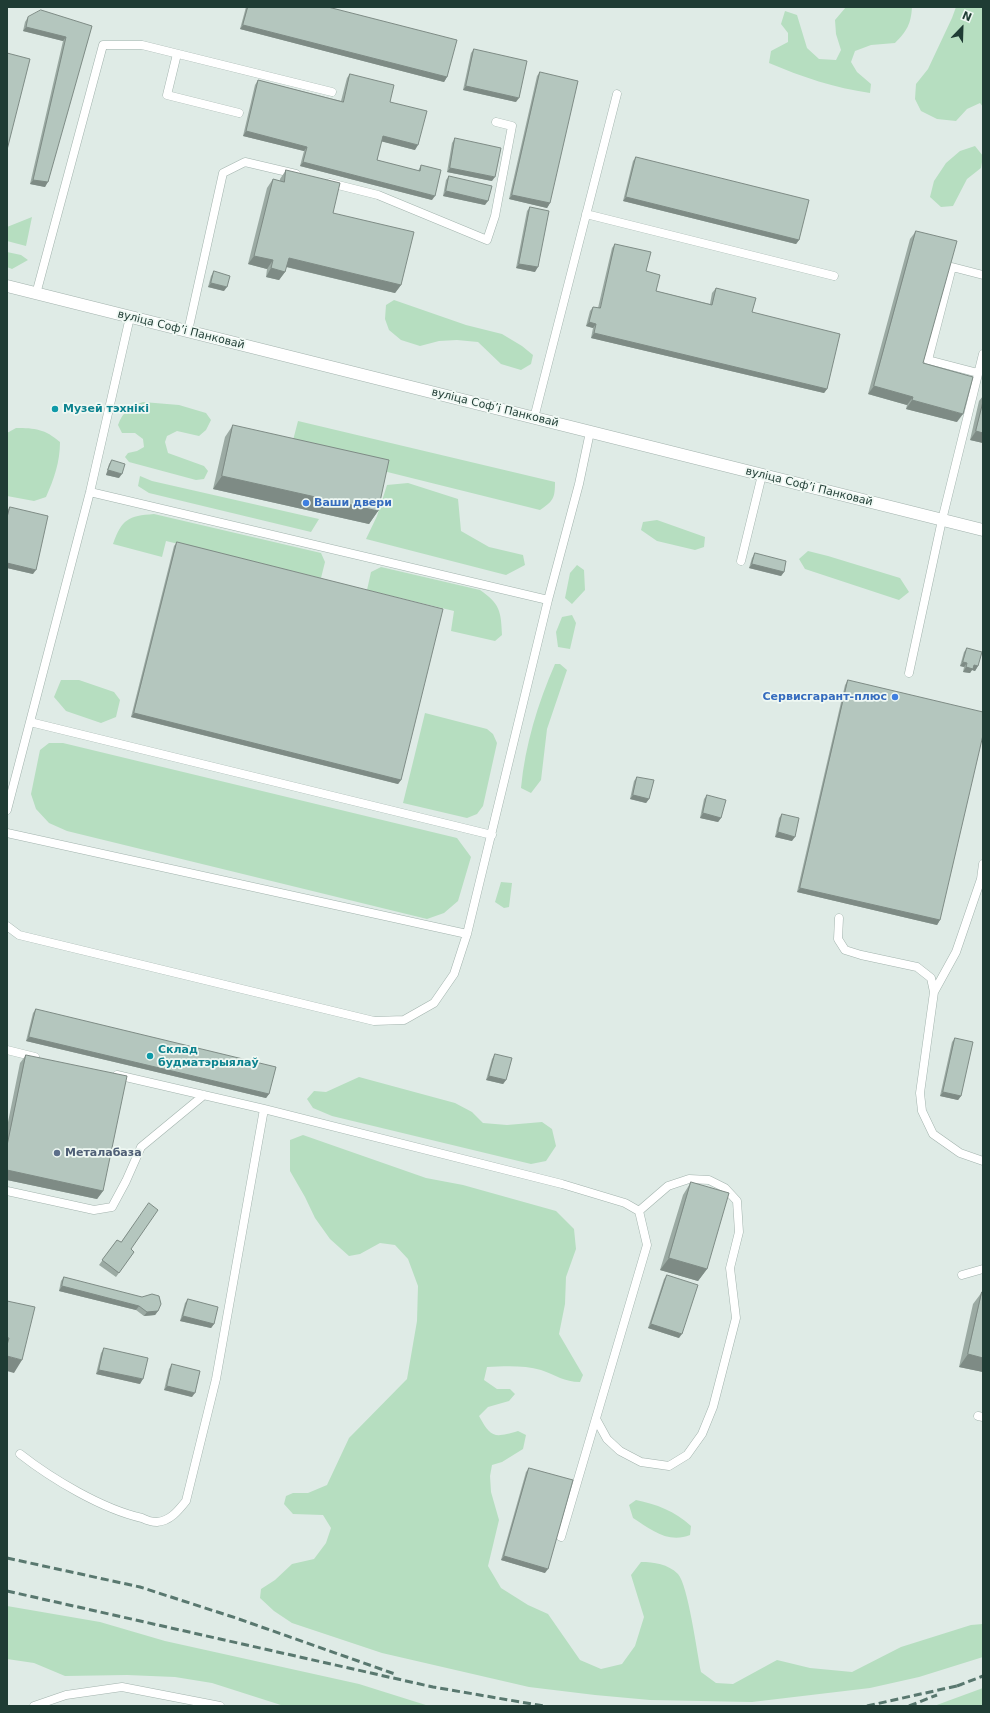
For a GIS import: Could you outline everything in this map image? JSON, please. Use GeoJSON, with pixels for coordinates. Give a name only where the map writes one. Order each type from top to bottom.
{"type":"FeatureCollection","features":[{"type":"Feature","properties":{"kind":"street","name":"вуліца Софʼі Панковай"},"geometry":{"type":"LineString","coordinates":[[7,286],[983,530]]}},
{"type":"Feature","properties":{"kind":"lane"},"geometry":{"type":"LineString","coordinates":[[36,294],[103,45],[142,45],[332,92]]}},
{"type":"Feature","properties":{"kind":"lane"},"geometry":{"type":"LineString","coordinates":[[177,54],[167,94],[239,113]]}},
{"type":"Feature","properties":{"kind":"lane"},"geometry":{"type":"LineString","coordinates":[[534,418],[617,94]]}},
{"type":"Feature","properties":{"kind":"lane"},"geometry":{"type":"LineString","coordinates":[[319,180],[378,195],[487,240],[495,216],[512,126],[496,122]]}},
{"type":"Feature","properties":{"kind":"lane"},"geometry":{"type":"LineString","coordinates":[[188,331],[223,173],[245,162],[304,176]]}},
{"type":"Feature","properties":{"kind":"lane"},"geometry":{"type":"LineString","coordinates":[[586,214],[834,276]]}},
{"type":"Feature","properties":{"kind":"lane"},"geometry":{"type":"LineString","coordinates":[[978,373],[928,360],[952,267],[983,275]]}},
{"type":"Feature","properties":{"kind":"lane"},"geometry":{"type":"LineString","coordinates":[[7,810],[90,492],[130,317]]}},
{"type":"Feature","properties":{"kind":"lane"},"geometry":{"type":"LineString","coordinates":[[909,673],[942,520],[983,354]]}},
{"type":"Feature","properties":{"kind":"lane"},"geometry":{"type":"LineString","coordinates":[[7,926],[19,935],[374,1021],[404,1020],[434,1003],[454,974],[467,934],[548,600],[579,484],[590,432]]}},
{"type":"Feature","properties":{"kind":"lane"},"geometry":{"type":"LineString","coordinates":[[741,561],[762,475]]}},
{"type":"Feature","properties":{"kind":"lane"},"geometry":{"type":"LineString","coordinates":[[90,492],[548,600]]}},
{"type":"Feature","properties":{"kind":"lane"},"geometry":{"type":"LineString","coordinates":[[30,722],[492,835]]}},
{"type":"Feature","properties":{"kind":"lane"},"geometry":{"type":"LineString","coordinates":[[7,833],[467,934]]}},
{"type":"Feature","properties":{"kind":"lane"},"geometry":{"type":"LineString","coordinates":[[934,992],[956,952],[982,881],[983,864]]}},
{"type":"Feature","properties":{"kind":"lane"},"geometry":{"type":"LineString","coordinates":[[840,918],[838,939],[846,950],[861,955],[917,967],[931,978],[934,992],[920,1093],[922,1112],[933,1134],[960,1153],[983,1161]]}},
{"type":"Feature","properties":{"kind":"lane"},"geometry":{"type":"LineString","coordinates":[[7,1050],[45,1059]]}},
{"type":"Feature","properties":{"kind":"lane"},"geometry":{"type":"LineString","coordinates":[[106,1072],[204,1094],[562,1184],[625,1203],[639,1211],[647,1245],[561,1537]]}},
{"type":"Feature","properties":{"kind":"lane"},"geometry":{"type":"LineString","coordinates":[[7,1191],[94,1210],[112,1207],[126,1181],[141,1147],[204,1094]]}},
{"type":"Feature","properties":{"kind":"lane"},"geometry":{"type":"LineString","coordinates":[[20,1454],[41,1470],[73,1488],[130,1516],[156,1522],[175,1515],[186,1502],[216,1379],[264,1109]]}},
{"type":"Feature","properties":{"kind":"lane"},"geometry":{"type":"LineString","coordinates":[[596,1419],[607,1439],[620,1451],[641,1462],[669,1466],[687,1456],[702,1434],[713,1407],[736,1318],[730,1268],[739,1232],[737,1201],[726,1188],[709,1180],[689,1179],[668,1186],[639,1211]]}},
{"type":"Feature","properties":{"kind":"lane"},"geometry":{"type":"LineString","coordinates":[[962,1275],[983,1269]]}},
{"type":"Feature","properties":{"kind":"lane"},"geometry":{"type":"LineString","coordinates":[[34,1706],[66,1695],[122,1687],[220,1706]]}},
{"type":"Feature","properties":{"kind":"green space"},"geometry":{"type":"Polygon","coordinates":[[[846,7],[912,7],[908,27],[895,43],[871,45],[855,51],[851,62],[857,72],[871,84],[870,93],[819,81],[769,63],[771,51],[788,42],[788,33],[781,24],[785,11],[797,15],[807,48],[819,59],[836,60],[841,50],[836,34],[835,20],[846,7]]]}},
{"type":"Feature","properties":{"kind":"green space"},"geometry":{"type":"Polygon","coordinates":[[[956,7],[983,7],[983,107],[980,103],[967,109],[956,121],[937,119],[921,111],[915,99],[916,84],[928,69],[956,7]]]}},
{"type":"Feature","properties":{"kind":"green space"},"geometry":{"type":"Polygon","coordinates":[[[975,146],[983,156],[981,168],[967,179],[953,206],[941,207],[930,197],[934,181],[946,163],[960,151],[975,146]]]}},
{"type":"Feature","properties":{"kind":"green space"},"geometry":{"type":"Polygon","coordinates":[[[32,217],[26,246],[7,241],[7,227],[32,217]]]}},
{"type":"Feature","properties":{"kind":"green space"},"geometry":{"type":"Polygon","coordinates":[[[7,252],[21,255],[28,260],[12,269],[7,267],[7,252]]]}},
{"type":"Feature","properties":{"kind":"green space"},"geometry":{"type":"Polygon","coordinates":[[[394,300],[466,325],[502,334],[522,346],[533,355],[531,364],[521,370],[501,364],[478,342],[457,340],[439,341],[420,346],[401,340],[389,330],[385,319],[386,305],[394,300]]]}},
{"type":"Feature","properties":{"kind":"green space"},"geometry":{"type":"Polygon","coordinates":[[[143,402],[179,405],[206,413],[211,420],[206,430],[199,436],[177,431],[167,436],[165,442],[168,453],[204,466],[208,471],[204,479],[196,480],[129,462],[125,457],[128,453],[137,451],[144,447],[143,439],[135,433],[122,433],[118,425],[122,416],[128,410],[143,402]]]}},
{"type":"Feature","properties":{"kind":"green space"},"geometry":{"type":"Polygon","coordinates":[[[298,421],[555,482],[554,496],[548,504],[540,510],[291,448],[298,421]]]}},
{"type":"Feature","properties":{"kind":"green space"},"geometry":{"type":"Polygon","coordinates":[[[16,428],[40,430],[49,434],[60,442],[56,470],[46,497],[34,501],[7,496],[7,433],[16,428]]]}},
{"type":"Feature","properties":{"kind":"green space"},"geometry":{"type":"Polygon","coordinates":[[[140,476],[152,481],[319,519],[311,532],[149,493],[138,486],[140,476]]]}},
{"type":"Feature","properties":{"kind":"green space"},"geometry":{"type":"Polygon","coordinates":[[[408,483],[458,499],[461,531],[489,547],[523,555],[525,565],[506,575],[366,539],[377,516],[387,485],[408,483]]]}},
{"type":"Feature","properties":{"kind":"green space"},"geometry":{"type":"Polygon","coordinates":[[[154,514],[321,553],[325,562],[321,578],[166,541],[162,557],[113,544],[120,529],[127,520],[138,516],[154,514]]]}},
{"type":"Feature","properties":{"kind":"green space"},"geometry":{"type":"Polygon","coordinates":[[[657,520],[705,537],[704,547],[695,550],[657,541],[641,530],[643,522],[657,520]]]}},
{"type":"Feature","properties":{"kind":"green space"},"geometry":{"type":"Polygon","coordinates":[[[808,551],[900,578],[909,592],[899,600],[805,569],[799,559],[808,551]]]}},
{"type":"Feature","properties":{"kind":"green space"},"geometry":{"type":"Polygon","coordinates":[[[577,565],[584,570],[585,590],[572,604],[565,598],[570,573],[577,565]]]}},
{"type":"Feature","properties":{"kind":"green space"},"geometry":{"type":"Polygon","coordinates":[[[381,567],[480,590],[492,600],[498,609],[501,620],[502,635],[495,641],[451,631],[454,611],[367,590],[371,572],[381,567]]]}},
{"type":"Feature","properties":{"kind":"green space"},"geometry":{"type":"Polygon","coordinates":[[[572,615],[576,623],[570,649],[558,647],[556,632],[562,617],[572,615]]]}},
{"type":"Feature","properties":{"kind":"green space"},"geometry":{"type":"Polygon","coordinates":[[[555,664],[560,664],[567,670],[547,729],[541,780],[531,793],[521,788],[523,772],[533,724],[555,664]]]}},
{"type":"Feature","properties":{"kind":"green space"},"geometry":{"type":"Polygon","coordinates":[[[61,680],[79,680],[114,692],[120,700],[116,717],[101,723],[66,711],[54,697],[61,680]]]}},
{"type":"Feature","properties":{"kind":"green space"},"geometry":{"type":"Polygon","coordinates":[[[425,713],[487,729],[493,734],[497,743],[483,806],[477,814],[467,818],[403,803],[425,713]]]}},
{"type":"Feature","properties":{"kind":"green space"},"geometry":{"type":"Polygon","coordinates":[[[49,743],[63,743],[457,838],[471,857],[458,901],[444,913],[427,919],[67,831],[49,823],[36,809],[31,794],[40,750],[49,743]]]}},
{"type":"Feature","properties":{"kind":"green space"},"geometry":{"type":"Polygon","coordinates":[[[501,882],[512,883],[509,907],[504,908],[495,902],[501,882]]]}},
{"type":"Feature","properties":{"kind":"green space"},"geometry":{"type":"Polygon","coordinates":[[[359,1077],[455,1103],[472,1112],[483,1123],[507,1125],[542,1122],[552,1129],[556,1146],[546,1161],[531,1164],[332,1116],[313,1108],[307,1099],[314,1091],[326,1092],[359,1077]]]}},
{"type":"Feature","properties":{"kind":"green space"},"geometry":{"type":"Polygon","coordinates":[[[303,1135],[426,1178],[463,1185],[556,1211],[574,1229],[576,1249],[566,1277],[565,1304],[559,1334],[583,1375],[580,1382],[565,1380],[541,1370],[528,1367],[487,1367],[484,1380],[497,1389],[510,1389],[515,1394],[509,1401],[488,1407],[479,1416],[487,1429],[494,1434],[503,1435],[518,1431],[526,1435],[523,1449],[502,1462],[492,1465],[490,1476],[491,1492],[499,1520],[488,1566],[501,1588],[528,1605],[548,1614],[580,1660],[601,1669],[622,1664],[635,1646],[644,1617],[631,1575],[641,1562],[661,1564],[678,1574],[682,1581],[689,1605],[701,1672],[716,1683],[733,1684],[777,1660],[810,1668],[852,1672],[901,1647],[971,1625],[983,1624],[983,1657],[919,1677],[870,1688],[752,1702],[650,1700],[529,1687],[382,1653],[292,1623],[274,1611],[260,1598],[261,1589],[275,1580],[292,1564],[314,1559],[326,1543],[331,1528],[323,1515],[293,1514],[284,1504],[286,1496],[293,1493],[308,1493],[327,1485],[349,1438],[407,1379],[417,1321],[418,1286],[408,1259],[395,1245],[380,1243],[360,1254],[349,1256],[330,1239],[315,1218],[290,1171],[290,1140],[303,1135]]]}},
{"type":"Feature","properties":{"kind":"green space"},"geometry":{"type":"Polygon","coordinates":[[[636,1500],[658,1506],[672,1512],[691,1526],[690,1535],[674,1538],[660,1534],[646,1527],[633,1518],[629,1505],[636,1500]]]}},
{"type":"Feature","properties":{"kind":"green space"},"geometry":{"type":"Polygon","coordinates":[[[7,1606],[100,1622],[165,1641],[359,1684],[429,1706],[284,1706],[212,1683],[175,1677],[127,1675],[65,1676],[34,1663],[7,1659],[7,1606]]]}},
{"type":"Feature","properties":{"kind":"green space"},"geometry":{"type":"Polygon","coordinates":[[[983,1688],[983,1706],[934,1706],[983,1688]]]}},
{"type":"Feature","properties":{"kind":"building"},"geometry":{"type":"Polygon","coordinates":[[[248,7],[328,7],[457,40],[447,77],[243,25],[248,7]]]}},
{"type":"Feature","properties":{"kind":"building"},"geometry":{"type":"Polygon","coordinates":[[[41,10],[92,26],[48,182],[33,180],[66,37],[26,27],[28,17],[41,10]]]}},
{"type":"Feature","properties":{"kind":"building"},"geometry":{"type":"Polygon","coordinates":[[[474,49],[527,61],[519,98],[466,86],[474,49]]]}},
{"type":"Feature","properties":{"kind":"building"},"geometry":{"type":"Polygon","coordinates":[[[7,53],[30,59],[7,150],[7,53]]]}},
{"type":"Feature","properties":{"kind":"building"},"geometry":{"type":"Polygon","coordinates":[[[540,72],[578,81],[550,203],[512,195],[540,72]]]}},
{"type":"Feature","properties":{"kind":"building"},"geometry":{"type":"Polygon","coordinates":[[[350,74],[394,85],[390,102],[427,111],[418,145],[383,136],[377,160],[420,171],[421,165],[441,170],[435,196],[303,162],[307,147],[246,131],[258,80],[343,102],[350,74]]]}},
{"type":"Feature","properties":{"kind":"building"},"geometry":{"type":"Polygon","coordinates":[[[455,138],[501,148],[495,177],[450,168],[455,138]]]}},
{"type":"Feature","properties":{"kind":"building"},"geometry":{"type":"Polygon","coordinates":[[[636,157],[809,200],[799,240],[626,197],[636,157]]]}},
{"type":"Feature","properties":{"kind":"building"},"geometry":{"type":"Polygon","coordinates":[[[286,170],[340,183],[333,213],[414,232],[401,285],[289,258],[285,272],[271,268],[273,260],[254,256],[273,179],[284,182],[286,170]]]}},
{"type":"Feature","properties":{"kind":"building"},"geometry":{"type":"Polygon","coordinates":[[[449,176],[492,186],[488,201],[446,191],[449,176]]]}},
{"type":"Feature","properties":{"kind":"building"},"geometry":{"type":"Polygon","coordinates":[[[530,207],[549,211],[538,267],[519,264],[530,207]]]}},
{"type":"Feature","properties":{"kind":"building"},"geometry":{"type":"Polygon","coordinates":[[[916,231],[957,241],[923,363],[973,377],[963,414],[912,400],[913,397],[874,386],[916,231]]]}},
{"type":"Feature","properties":{"kind":"building"},"geometry":{"type":"Polygon","coordinates":[[[615,244],[651,252],[646,271],[660,275],[656,291],[712,305],[716,288],[756,298],[752,312],[840,334],[827,389],[594,333],[596,324],[589,322],[593,307],[600,308],[615,244]]]}},
{"type":"Feature","properties":{"kind":"building"},"geometry":{"type":"Polygon","coordinates":[[[214,271],[230,276],[227,287],[211,283],[214,271]]]}},
{"type":"Feature","properties":{"kind":"building"},"geometry":{"type":"Polygon","coordinates":[[[983,402],[983,433],[976,431],[983,402]]]}},
{"type":"Feature","properties":{"kind":"building"},"geometry":{"type":"Polygon","coordinates":[[[233,425],[389,460],[378,511],[222,476],[233,425]]]}},
{"type":"Feature","properties":{"kind":"building"},"geometry":{"type":"Polygon","coordinates":[[[112,460],[125,464],[122,474],[108,470],[112,460]]]}},
{"type":"Feature","properties":{"kind":"building"},"geometry":{"type":"Polygon","coordinates":[[[10,507],[48,516],[36,570],[7,563],[7,518],[10,507]]]}},
{"type":"Feature","properties":{"kind":"building"},"geometry":{"type":"Polygon","coordinates":[[[177,542],[443,609],[401,780],[134,713],[177,542]]]}},
{"type":"Feature","properties":{"kind":"building"},"geometry":{"type":"Polygon","coordinates":[[[755,553],[786,561],[784,572],[752,564],[755,553]]]}},
{"type":"Feature","properties":{"kind":"building"},"geometry":{"type":"Polygon","coordinates":[[[967,648],[982,652],[978,666],[974,665],[973,669],[966,667],[967,663],[963,662],[967,648]]]}},
{"type":"Feature","properties":{"kind":"building"},"geometry":{"type":"Polygon","coordinates":[[[848,680],[983,712],[983,735],[940,920],[800,888],[848,680]]]}},
{"type":"Feature","properties":{"kind":"building"},"geometry":{"type":"Polygon","coordinates":[[[637,777],[654,780],[649,799],[633,795],[637,777]]]}},
{"type":"Feature","properties":{"kind":"building"},"geometry":{"type":"Polygon","coordinates":[[[707,795],[726,800],[721,818],[703,813],[707,795]]]}},
{"type":"Feature","properties":{"kind":"building"},"geometry":{"type":"Polygon","coordinates":[[[782,814],[799,818],[795,837],[778,832],[782,814]]]}},
{"type":"Feature","properties":{"kind":"building","name":"Склад будматэрыялаў"},"geometry":{"type":"Polygon","coordinates":[[[36,1009],[276,1067],[269,1094],[29,1037],[36,1009]]]}},
{"type":"Feature","properties":{"kind":"building"},"geometry":{"type":"Polygon","coordinates":[[[955,1038],[973,1042],[961,1096],[943,1092],[955,1038]]]}},
{"type":"Feature","properties":{"kind":"building"},"geometry":{"type":"Polygon","coordinates":[[[495,1054],[512,1058],[506,1080],[489,1076],[495,1054]]]}},
{"type":"Feature","properties":{"kind":"building","name":"Металабаза"},"geometry":{"type":"Polygon","coordinates":[[[26,1055],[127,1076],[103,1191],[7,1170],[7,1146],[26,1055]]]}},
{"type":"Feature","properties":{"kind":"building"},"geometry":{"type":"Polygon","coordinates":[[[691,1182],[729,1193],[707,1269],[669,1258],[691,1182]]]}},
{"type":"Feature","properties":{"kind":"building"},"geometry":{"type":"Polygon","coordinates":[[[149,1203],[158,1210],[131,1249],[134,1252],[119,1273],[102,1260],[117,1240],[121,1242],[149,1203]]]}},
{"type":"Feature","properties":{"kind":"building"},"geometry":{"type":"Polygon","coordinates":[[[667,1275],[698,1285],[682,1334],[651,1324],[667,1275]]]}},
{"type":"Feature","properties":{"kind":"building"},"geometry":{"type":"Polygon","coordinates":[[[64,1277],[142,1297],[152,1294],[159,1296],[161,1304],[158,1311],[147,1312],[139,1306],[62,1286],[64,1277]]]}},
{"type":"Feature","properties":{"kind":"building"},"geometry":{"type":"Polygon","coordinates":[[[983,1292],[983,1358],[968,1354],[983,1292]]]}},
{"type":"Feature","properties":{"kind":"building"},"geometry":{"type":"Polygon","coordinates":[[[188,1299],[218,1307],[214,1324],[183,1316],[188,1299]]]}},
{"type":"Feature","properties":{"kind":"building"},"geometry":{"type":"Polygon","coordinates":[[[7,1301],[35,1307],[22,1360],[7,1356],[7,1345],[9,1338],[7,1338],[7,1301]]]}},
{"type":"Feature","properties":{"kind":"building"},"geometry":{"type":"Polygon","coordinates":[[[104,1348],[148,1358],[143,1379],[99,1370],[104,1348]]]}},
{"type":"Feature","properties":{"kind":"building"},"geometry":{"type":"Polygon","coordinates":[[[172,1364],[200,1371],[195,1393],[167,1386],[172,1364]]]}},
{"type":"Feature","properties":{"kind":"building"},"geometry":{"type":"Polygon","coordinates":[[[529,1468],[573,1480],[548,1569],[504,1556],[529,1468]]]}},
{"type":"Feature","properties":{"kind":"railway"},"geometry":{"type":"LineString","coordinates":[[7,1558],[140,1587],[236,1618],[395,1674]]}},
{"type":"Feature","properties":{"kind":"railway"},"geometry":{"type":"LineString","coordinates":[[7,1591],[433,1687],[544,1706]]}},
{"type":"Feature","properties":{"kind":"railway"},"geometry":{"type":"LineString","coordinates":[[957,1686],[983,1676]]}},
{"type":"Feature","properties":{"kind":"railway"},"geometry":{"type":"LineString","coordinates":[[867,1706],[961,1685]]}},
{"type":"Feature","properties":{"kind":"railway"},"geometry":{"type":"LineString","coordinates":[[909,1706],[937,1695]]}},
{"type":"Feature","properties":{"kind":"place","name":"Музей тэхнікі"},"geometry":{"type":"Point","coordinates":[55,409]}},
{"type":"Feature","properties":{"kind":"place","name":"Ваши двери"},"geometry":{"type":"Point","coordinates":[306,503]}},
{"type":"Feature","properties":{"kind":"place","name":"Сервисгарант-плюс"},"geometry":{"type":"Point","coordinates":[895,697]}},
{"type":"Feature","properties":{"kind":"place","name":"Склад будматэрыялаў"},"geometry":{"type":"Point","coordinates":[150,1056]}},
{"type":"Feature","properties":{"kind":"place","name":"Металабаза"},"geometry":{"type":"Point","coordinates":[57,1153]}}]}
